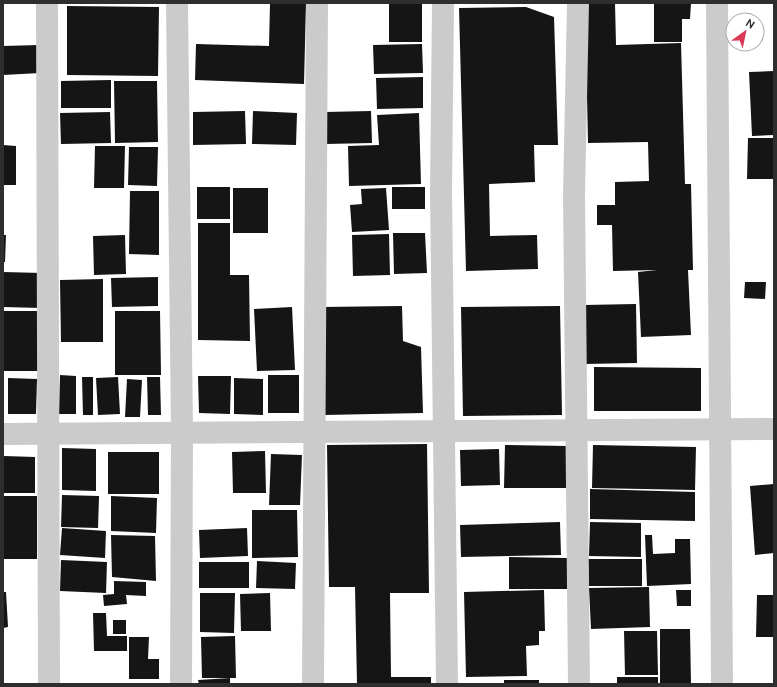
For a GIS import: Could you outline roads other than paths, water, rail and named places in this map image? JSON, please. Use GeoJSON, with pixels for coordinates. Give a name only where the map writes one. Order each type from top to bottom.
{"type":"FeatureCollection","features":[{"type":"Feature","properties":{"kind":"street"},"geometry":{"type":"LineString","coordinates":[[47,3],[50,684]]}},
{"type":"Feature","properties":{"kind":"street"},"geometry":{"type":"LineString","coordinates":[[177,3],[182,432],[181,684]]}},
{"type":"Feature","properties":{"kind":"street"},"geometry":{"type":"LineString","coordinates":[[313,684],[313,432],[317,3]]}},
{"type":"Feature","properties":{"kind":"street"},"geometry":{"type":"LineString","coordinates":[[443,3],[441,192],[447,684]]}},
{"type":"Feature","properties":{"kind":"street"},"geometry":{"type":"LineString","coordinates":[[578,3],[574,194],[579,684]]}},
{"type":"Feature","properties":{"kind":"street"},"geometry":{"type":"LineString","coordinates":[[718,3],[722,684]]}},
{"type":"Feature","properties":{"kind":"street"},"geometry":{"type":"LineString","coordinates":[[3,434],[774,429]]}}]}
